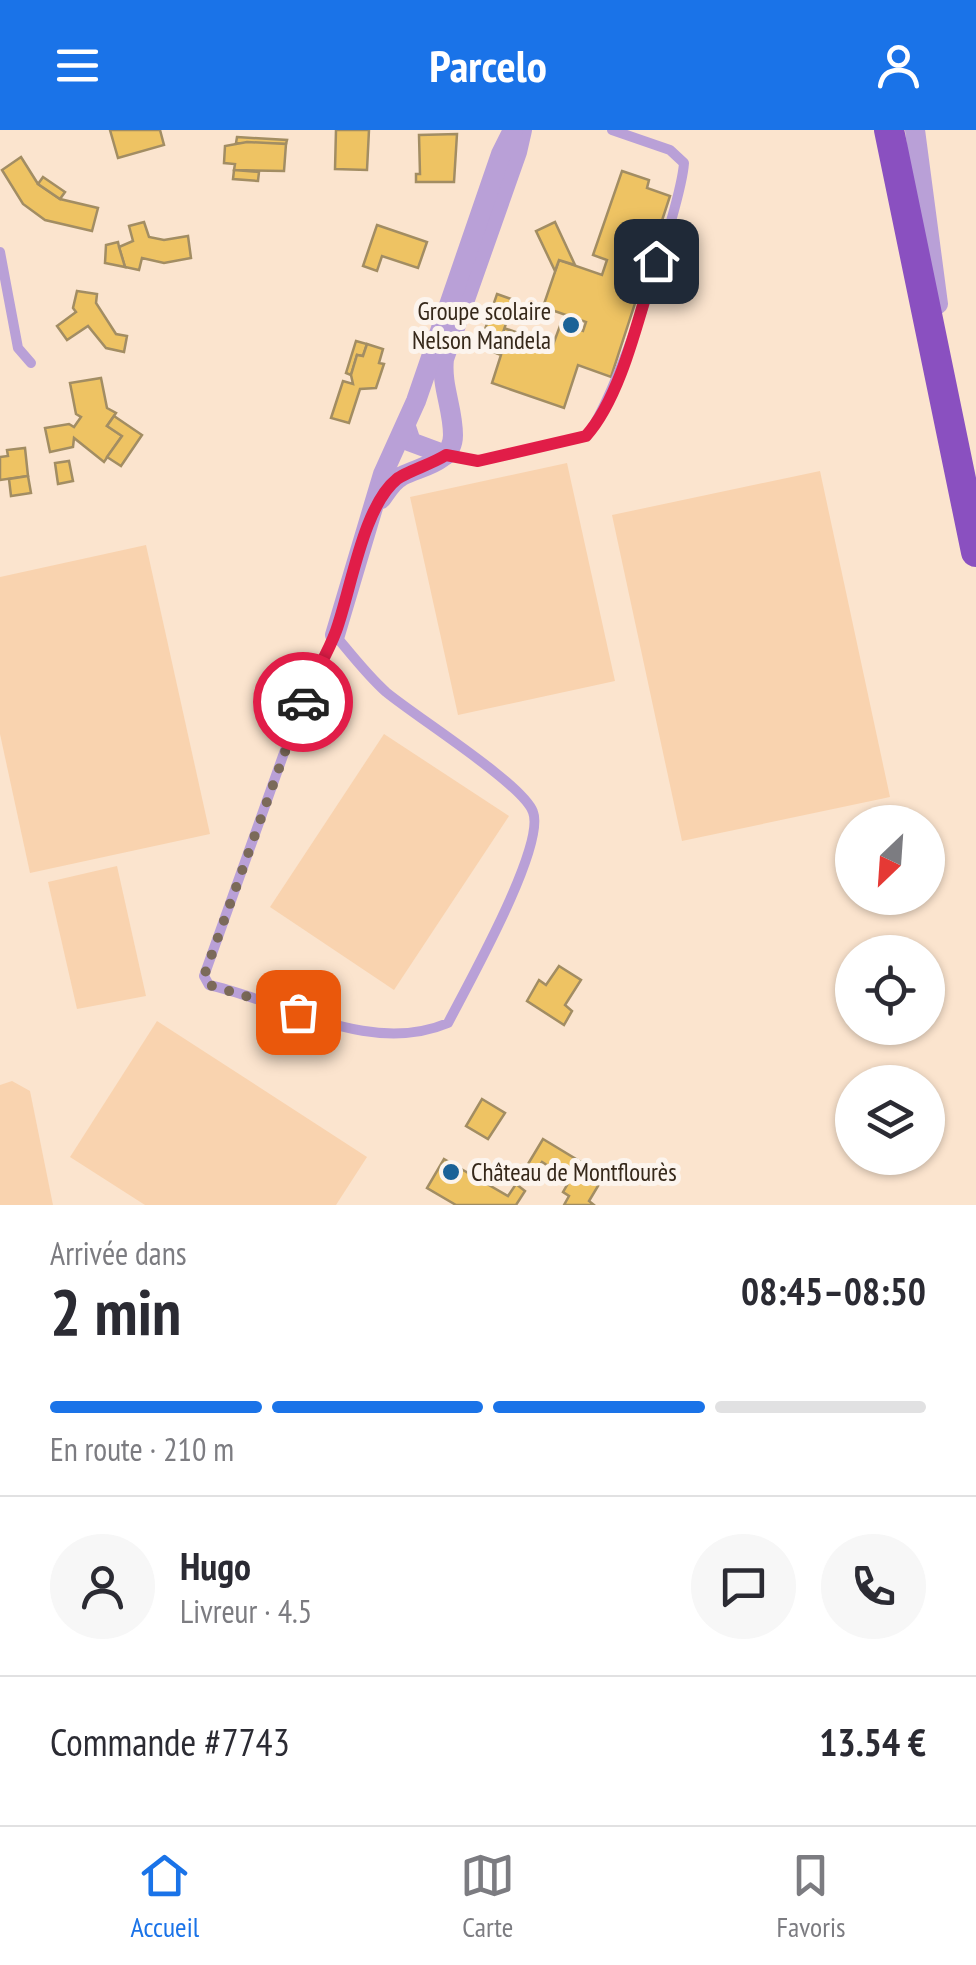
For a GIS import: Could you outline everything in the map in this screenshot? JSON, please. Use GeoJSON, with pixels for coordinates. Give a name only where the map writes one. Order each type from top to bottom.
{"type":"FeatureCollection","features":[{"type":"Feature","properties":{"kind":"highway"},"geometry":{"type":"LineString","coordinates":[[889,130],[976,552]]}},
{"type":"Feature","properties":{"kind":"highway"},"geometry":{"type":"LineString","coordinates":[[903,130],[976,490]]}},
{"type":"Feature","properties":{"kind":"street"},"geometry":{"type":"LineString","coordinates":[[335,635],[383,474],[406,427],[501,154],[513,130]]}},
{"type":"Feature","properties":{"kind":"street"},"geometry":{"type":"LineString","coordinates":[[377,504],[400,476],[422,470],[446,455],[453,442],[452,417],[442,382],[444,359],[518,152],[522,130]]}},
{"type":"Feature","properties":{"kind":"street"},"geometry":{"type":"LineString","coordinates":[[915,130],[938,306]]}},
{"type":"Feature","properties":{"kind":"street"},"geometry":{"type":"LineString","coordinates":[[406,427],[411,442],[446,455]]}},
{"type":"Feature","properties":{"kind":"lane"},"geometry":{"type":"LineString","coordinates":[[446,455],[478,461],[586,436],[598,423],[683,180],[684,162],[670,150],[612,130]]}},
{"type":"Feature","properties":{"kind":"lane"},"geometry":{"type":"LineString","coordinates":[[0,252],[18,348],[31,363]]}},
{"type":"Feature","properties":{"kind":"lane"},"geometry":{"type":"LineString","coordinates":[[335,635],[382,688],[519,789],[534,814],[534,838],[515,887],[448,1023],[433,1029],[360,1031],[209,985],[204,976],[308,686],[335,635]]}},
{"type":"Feature","properties":{"kind":"shaded area"},"geometry":{"type":"Polygon","coordinates":[[[567,463],[615,681],[458,715],[410,497],[567,463]]]}},
{"type":"Feature","properties":{"kind":"shaded area"},"geometry":{"type":"Polygon","coordinates":[[[820,471],[890,797],[835,805],[835,809],[682,841],[612,515],[820,471]]]}},
{"type":"Feature","properties":{"kind":"shaded area"},"geometry":{"type":"Polygon","coordinates":[[[146,545],[210,834],[30,873],[0,734],[0,577],[146,545]]]}},
{"type":"Feature","properties":{"kind":"shaded area"},"geometry":{"type":"Polygon","coordinates":[[[384,734],[509,816],[394,990],[270,907],[384,734]]]}},
{"type":"Feature","properties":{"kind":"shaded area"},"geometry":{"type":"Polygon","coordinates":[[[117,866],[146,996],[77,1009],[48,882],[117,866]]]}},
{"type":"Feature","properties":{"kind":"shaded area"},"geometry":{"type":"Polygon","coordinates":[[[157,1021],[367,1157],[336,1205],[145,1205],[70,1157],[157,1021]]]}},
{"type":"Feature","properties":{"kind":"shaded area"},"geometry":{"type":"Polygon","coordinates":[[[12,1081],[30,1091],[53,1205],[0,1205],[0,1085],[12,1081]]]}},
{"type":"Feature","properties":{"kind":"building"},"geometry":{"type":"Polygon","coordinates":[[[110,130],[160,130],[164,145],[118,158],[110,130]]]}},
{"type":"Feature","properties":{"kind":"building"},"geometry":{"type":"Polygon","coordinates":[[[336,130],[369,130],[367,170],[335,169],[336,130]]]}},
{"type":"Feature","properties":{"kind":"building"},"geometry":{"type":"Polygon","coordinates":[[[457,134],[454,182],[416,182],[416,174],[420,174],[419,135],[457,134]]]}},
{"type":"Feature","properties":{"kind":"building"},"geometry":{"type":"Polygon","coordinates":[[[237,137],[287,140],[286,144],[236,143],[237,137]]]}},
{"type":"Feature","properties":{"kind":"building"},"geometry":{"type":"Polygon","coordinates":[[[247,142],[286,144],[284,171],[234,170],[235,164],[224,163],[225,146],[247,142]]]}},
{"type":"Feature","properties":{"kind":"building"},"geometry":{"type":"Polygon","coordinates":[[[21,157],[38,184],[60,199],[98,208],[92,231],[45,220],[23,204],[2,170],[21,157]]]}},
{"type":"Feature","properties":{"kind":"building"},"geometry":{"type":"Polygon","coordinates":[[[234,170],[259,172],[258,181],[233,179],[234,170]]]}},
{"type":"Feature","properties":{"kind":"building"},"geometry":{"type":"Polygon","coordinates":[[[622,171],[649,180],[647,188],[670,196],[611,377],[578,365],[564,408],[492,383],[504,328],[553,345],[561,323],[583,331],[586,322],[543,307],[559,260],[602,275],[607,260],[593,255],[622,171]]]}},
{"type":"Feature","properties":{"kind":"building"},"geometry":{"type":"Polygon","coordinates":[[[43,177],[65,192],[60,199],[38,184],[43,177]]]}},
{"type":"Feature","properties":{"kind":"building"},"geometry":{"type":"Polygon","coordinates":[[[144,222],[149,237],[164,240],[188,236],[191,258],[164,263],[142,258],[139,270],[125,267],[119,247],[133,241],[129,226],[144,222]]]}},
{"type":"Feature","properties":{"kind":"building"},"geometry":{"type":"Polygon","coordinates":[[[555,222],[575,265],[559,260],[555,271],[536,231],[555,222]]]}},
{"type":"Feature","properties":{"kind":"building"},"geometry":{"type":"Polygon","coordinates":[[[377,225],[427,242],[418,268],[382,256],[377,271],[363,266],[377,225]]]}},
{"type":"Feature","properties":{"kind":"building"},"geometry":{"type":"Polygon","coordinates":[[[118,242],[125,267],[105,263],[106,245],[118,242]]]}},
{"type":"Feature","properties":{"kind":"building"},"geometry":{"type":"Polygon","coordinates":[[[77,291],[97,294],[96,303],[116,334],[127,336],[124,352],[106,348],[88,326],[67,340],[57,326],[76,312],[73,308],[77,291]]]}},
{"type":"Feature","properties":{"kind":"building"},"geometry":{"type":"Polygon","coordinates":[[[497,294],[514,300],[496,353],[479,347],[497,294]]]}},
{"type":"Feature","properties":{"kind":"building"},"geometry":{"type":"Polygon","coordinates":[[[356,341],[367,344],[363,356],[357,355],[351,375],[346,373],[356,341]]]}},
{"type":"Feature","properties":{"kind":"building"},"geometry":{"type":"Polygon","coordinates":[[[367,344],[383,349],[379,363],[384,364],[376,388],[360,389],[349,423],[331,418],[343,381],[353,384],[351,375],[357,355],[363,356],[367,344]]]}},
{"type":"Feature","properties":{"kind":"building"},"geometry":{"type":"Polygon","coordinates":[[[101,378],[107,408],[116,413],[107,426],[122,436],[104,462],[74,438],[73,447],[50,452],[45,428],[69,424],[74,427],[81,417],[76,414],[70,383],[101,378]]]}},
{"type":"Feature","properties":{"kind":"building"},"geometry":{"type":"Polygon","coordinates":[[[114,416],[142,435],[121,466],[107,457],[122,436],[107,426],[114,416]]]}},
{"type":"Feature","properties":{"kind":"building"},"geometry":{"type":"Polygon","coordinates":[[[25,448],[28,476],[0,480],[0,457],[8,456],[7,450],[25,448]]]}},
{"type":"Feature","properties":{"kind":"building"},"geometry":{"type":"Polygon","coordinates":[[[69,461],[73,481],[58,484],[55,463],[69,461]]]}},
{"type":"Feature","properties":{"kind":"building"},"geometry":{"type":"Polygon","coordinates":[[[28,476],[31,493],[11,496],[9,479],[28,476]]]}},
{"type":"Feature","properties":{"kind":"building"},"geometry":{"type":"Polygon","coordinates":[[[559,966],[581,980],[565,1005],[572,1011],[564,1025],[527,1001],[539,980],[546,985],[559,966]]]}},
{"type":"Feature","properties":{"kind":"building"},"geometry":{"type":"Polygon","coordinates":[[[482,1099],[505,1113],[488,1139],[466,1126],[482,1099]]]}},
{"type":"Feature","properties":{"kind":"building","name":"Château de Montflourès"},"geometry":{"type":"Polygon","coordinates":[[[543,1139],[604,1176],[589,1201],[594,1205],[564,1205],[569,1196],[563,1192],[570,1180],[542,1162],[530,1180],[522,1174],[543,1139]]]}},
{"type":"Feature","properties":{"kind":"building","name":"Château de Montflourès"},"geometry":{"type":"Polygon","coordinates":[[[444,1159],[508,1196],[516,1184],[525,1191],[516,1205],[456,1205],[427,1188],[444,1159]]]}},
{"type":"Feature","properties":{"kind":"way so far"},"geometry":{"type":"LineString","coordinates":[[298,1012],[244,992],[209,985],[204,976],[303,702]]}},
{"type":"Feature","properties":{"kind":"place","name":"Groupe scolaire Nelson Mandela"},"geometry":{"type":"Point","coordinates":[571,325]}},
{"type":"Feature","properties":{"kind":"place","name":"Château de Montflourès"},"geometry":{"type":"Point","coordinates":[451,1172]}},
{"type":"Feature","properties":{"kind":"route"},"geometry":{"type":"LineString","coordinates":[[303,702],[335,635],[377,504],[392,484],[400,476],[422,470],[446,455],[478,461],[586,436],[598,423],[612,392],[656,261]]}}]}
